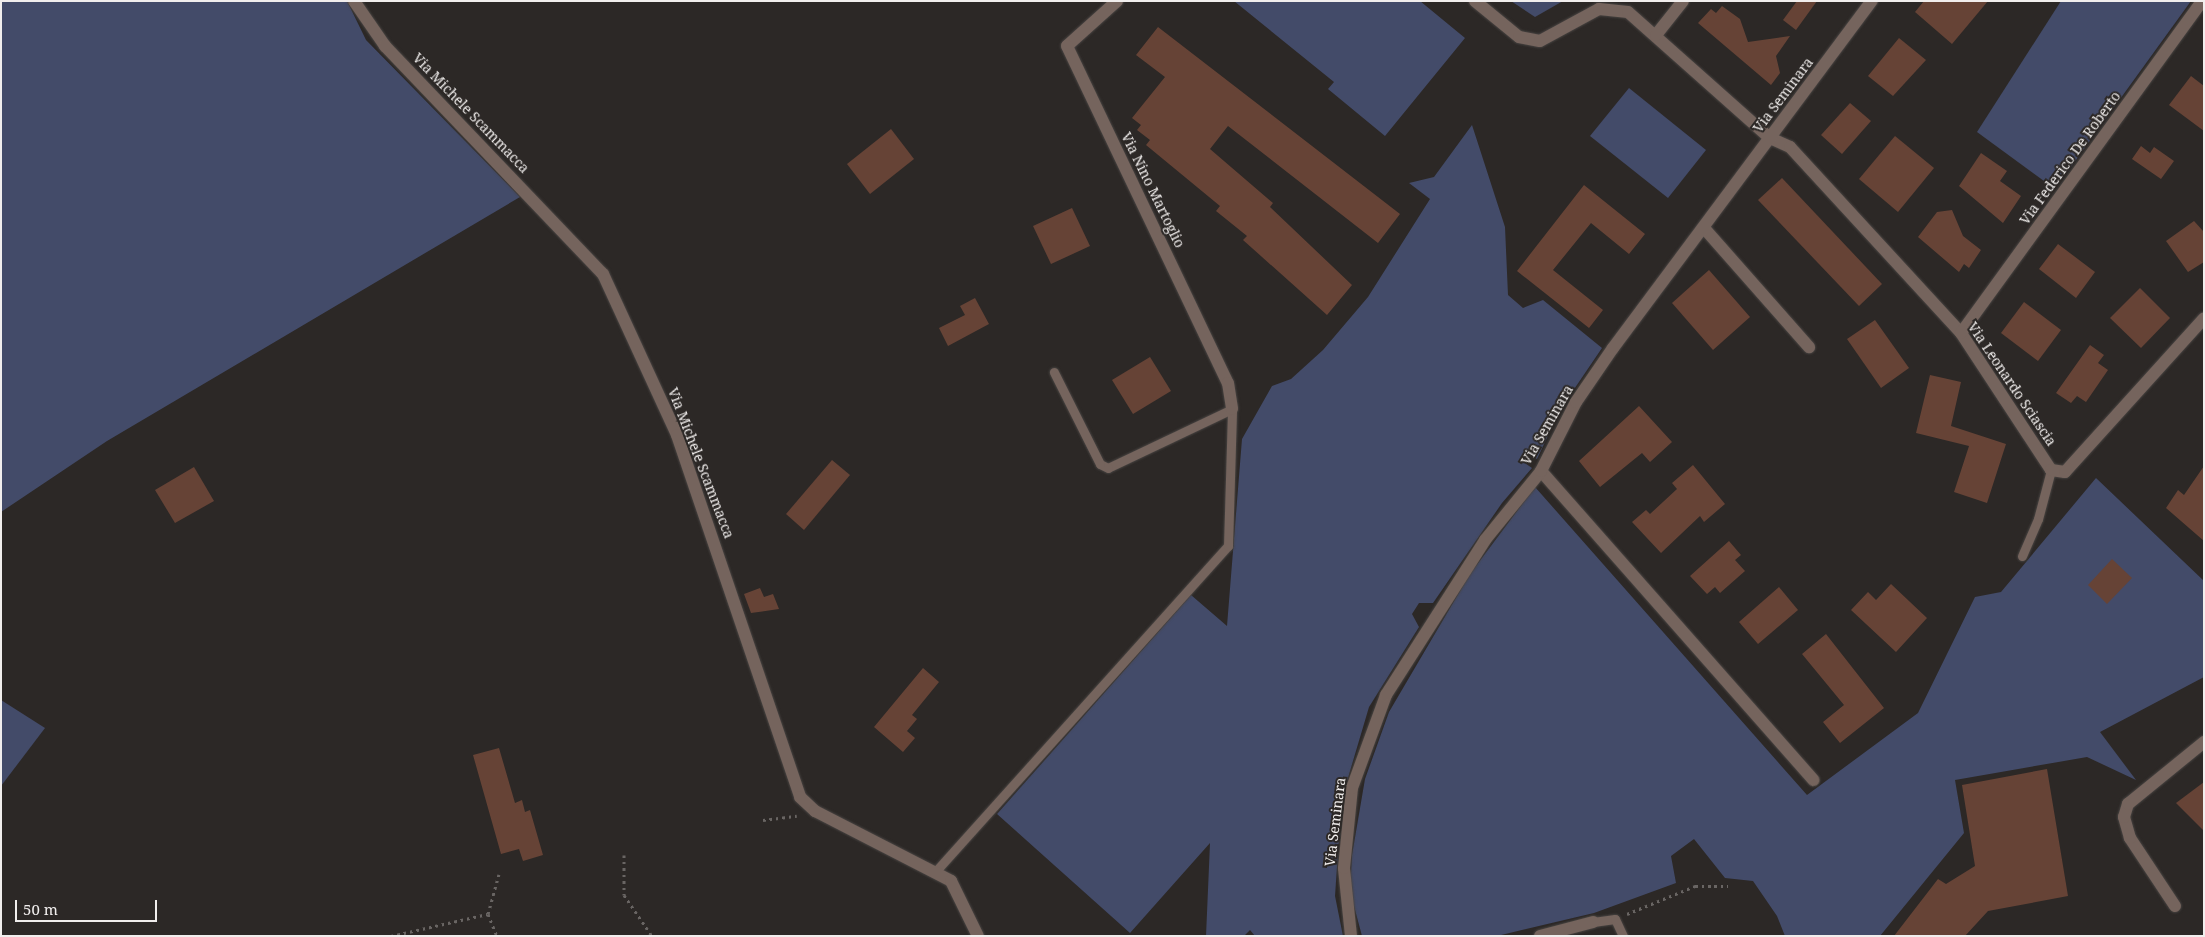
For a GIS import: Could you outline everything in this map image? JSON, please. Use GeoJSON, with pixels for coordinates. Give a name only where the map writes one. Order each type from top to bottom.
{"type":"FeatureCollection","features":[{"type":"Feature","properties":{"kind":"street","name":"Via Michele Scammacca"},"geometry":{"type":"LineString","coordinates":[[354,1],[385,46],[603,274],[677,435],[800,797],[815,811],[936,871],[951,881],[978,936]]}},
{"type":"Feature","properties":{"kind":"street","name":"Via Nino Martoglio"},"geometry":{"type":"LineString","coordinates":[[1117,1],[1067,46],[1228,383],[1232,410]]}},
{"type":"Feature","properties":{"kind":"street","name":"Via Leonardo Sciascia"},"geometry":{"type":"LineString","coordinates":[[1475,1],[1518,37],[1540,41],[1555,36],[1586,14],[1615,8],[1628,12],[1770,138],[1790,147],[1961,333],[2050,470]]}},
{"type":"Feature","properties":{"kind":"street"},"geometry":{"type":"LineString","coordinates":[[1656,35],[1683,1]]}},
{"type":"Feature","properties":{"kind":"street","name":"Via Seminara"},"geometry":{"type":"LineString","coordinates":[[1351,936],[1344,868],[1352,788],[1364,746],[1386,695],[1430,620],[1485,540],[1541,471],[1587,386],[1872,1]]}},
{"type":"Feature","properties":{"kind":"street","name":"Via Federico De Roberto"},"geometry":{"type":"LineString","coordinates":[[1961,333],[2202,1]]}},
{"type":"Feature","properties":{"kind":"street"},"geometry":{"type":"LineString","coordinates":[[1704,228],[1809,347]]}},
{"type":"Feature","properties":{"kind":"street"},"geometry":{"type":"LineString","coordinates":[[2050,470],[2066,472],[2204,318]]}},
{"type":"Feature","properties":{"kind":"street"},"geometry":{"type":"LineString","coordinates":[[1541,471],[1813,780]]}},
{"type":"Feature","properties":{"kind":"street"},"geometry":{"type":"LineString","coordinates":[[2175,906],[2130,838],[2124,817],[2128,804],[2204,742]]}},
{"type":"Feature","properties":{"kind":"street"},"geometry":{"type":"LineString","coordinates":[[1540,936],[1593,922]]}},
{"type":"Feature","properties":{"kind":"lane"},"geometry":{"type":"LineString","coordinates":[[936,871],[1228,546],[1232,410],[1108,468],[1100,464],[1054,372]]}},
{"type":"Feature","properties":{"kind":"lane"},"geometry":{"type":"LineString","coordinates":[[2022,556],[2038,519],[2050,470]]}},
{"type":"Feature","properties":{"kind":"lane"},"geometry":{"type":"LineString","coordinates":[[1593,922],[1615,919],[1623,936]]}},
{"type":"Feature","properties":{"kind":"path"},"geometry":{"type":"LineString","coordinates":[[763,820],[815,811]]}},
{"type":"Feature","properties":{"kind":"path"},"geometry":{"type":"LineString","coordinates":[[624,854],[624,895],[652,936]]}},
{"type":"Feature","properties":{"kind":"path"},"geometry":{"type":"LineString","coordinates":[[497,936],[488,914],[499,874]]}},
{"type":"Feature","properties":{"kind":"path"},"geometry":{"type":"LineString","coordinates":[[1615,919],[1695,886],[1728,886]]}},
{"type":"Feature","properties":{"kind":"path"},"geometry":{"type":"LineString","coordinates":[[391,936],[488,914]]}},
{"type":"Feature","properties":{"kind":"path"},"geometry":{"type":"LineString","coordinates":[[304,936],[314,936]]}},
{"type":"Feature","properties":{"kind":"shaded area"},"geometry":{"type":"Polygon","coordinates":[[[1,1],[347,1],[366,40],[520,197],[107,441],[1,512],[1,1]]]}},
{"type":"Feature","properties":{"kind":"shaded area"},"geometry":{"type":"Polygon","coordinates":[[[1234,1],[1420,1],[1465,38],[1385,136],[1328,89],[1334,82],[1234,1]]]}},
{"type":"Feature","properties":{"kind":"shaded area"},"geometry":{"type":"Polygon","coordinates":[[[1511,1],[1563,1],[1535,17],[1511,1]]]}},
{"type":"Feature","properties":{"kind":"shaded area"},"geometry":{"type":"Polygon","coordinates":[[[2061,1],[2191,1],[2055,189],[1977,132],[2061,1]]]}},
{"type":"Feature","properties":{"kind":"shaded area"},"geometry":{"type":"Polygon","coordinates":[[[1629,88],[1706,150],[1668,198],[1590,136],[1629,88]]]}},
{"type":"Feature","properties":{"kind":"shaded area"},"geometry":{"type":"Polygon","coordinates":[[[1472,125],[1505,227],[1508,295],[1523,308],[1543,300],[1602,348],[1560,410],[1537,459],[1527,453],[1522,461],[1532,468],[1502,503],[1433,603],[1419,603],[1412,614],[1419,627],[1369,707],[1345,788],[1339,838],[1335,896],[1343,936],[1255,936],[1250,930],[1244,936],[1206,936],[1210,843],[1130,933],[997,814],[1191,595],[1227,626],[1242,439],[1272,386],[1291,379],[1323,350],[1368,297],[1430,199],[1409,183],[1434,177],[1472,125]]]}},
{"type":"Feature","properties":{"kind":"shaded area"},"geometry":{"type":"Polygon","coordinates":[[[2096,478],[2204,581],[2204,677],[2100,732],[2136,780],[2087,757],[1955,780],[1964,833],[1880,936],[1785,936],[1777,916],[1753,881],[1725,878],[1694,839],[1671,856],[1676,883],[1594,913],[1497,936],[1362,936],[1350,891],[1352,855],[1365,779],[1389,712],[1470,574],[1535,487],[1807,795],[1918,713],[1975,597],[2001,592],[2096,478]]]}},
{"type":"Feature","properties":{"kind":"shaded area"},"geometry":{"type":"Polygon","coordinates":[[[1,700],[45,728],[1,786],[1,700]]]}},
{"type":"Feature","properties":{"kind":"building"},"geometry":{"type":"Polygon","coordinates":[[[1797,1],[1817,1],[1796,30],[1783,20],[1797,1]]]}},
{"type":"Feature","properties":{"kind":"building"},"geometry":{"type":"Polygon","coordinates":[[[1924,1],[1988,1],[1952,44],[1915,12],[1924,1]]]}},
{"type":"Feature","properties":{"kind":"building"},"geometry":{"type":"Polygon","coordinates":[[[1722,6],[1740,19],[1748,42],[1790,36],[1776,56],[1780,73],[1771,85],[1698,23],[1711,9],[1716,13],[1722,6]]]}},
{"type":"Feature","properties":{"kind":"building"},"geometry":{"type":"Polygon","coordinates":[[[1158,27],[1400,214],[1378,243],[1228,126],[1210,149],[1273,203],[1270,207],[1352,285],[1327,315],[1243,240],[1247,236],[1216,211],[1220,206],[1146,145],[1150,140],[1137,130],[1141,125],[1132,118],[1165,77],[1136,55],[1158,27]]]}},
{"type":"Feature","properties":{"kind":"building"},"geometry":{"type":"Polygon","coordinates":[[[1899,38],[1926,60],[1893,96],[1868,76],[1899,38]]]}},
{"type":"Feature","properties":{"kind":"building"},"geometry":{"type":"Polygon","coordinates":[[[2191,76],[2204,86],[2204,131],[2169,105],[2191,76]]]}},
{"type":"Feature","properties":{"kind":"building"},"geometry":{"type":"Polygon","coordinates":[[[1850,103],[1871,121],[1842,154],[1821,135],[1850,103]]]}},
{"type":"Feature","properties":{"kind":"building"},"geometry":{"type":"Polygon","coordinates":[[[891,129],[914,159],[870,194],[847,164],[891,129]]]}},
{"type":"Feature","properties":{"kind":"building"},"geometry":{"type":"Polygon","coordinates":[[[1895,136],[1934,168],[1898,212],[1859,179],[1895,136]]]}},
{"type":"Feature","properties":{"kind":"building"},"geometry":{"type":"Polygon","coordinates":[[[2141,146],[2150,153],[2154,147],[2174,161],[2161,179],[2132,159],[2141,146]]]}},
{"type":"Feature","properties":{"kind":"building"},"geometry":{"type":"Polygon","coordinates":[[[1981,153],[2007,171],[2000,181],[2021,196],[2003,223],[1959,186],[1981,153]]]}},
{"type":"Feature","properties":{"kind":"building"},"geometry":{"type":"Polygon","coordinates":[[[1782,178],[1882,284],[1859,306],[1758,200],[1782,178]]]}},
{"type":"Feature","properties":{"kind":"building"},"geometry":{"type":"Polygon","coordinates":[[[1584,185],[1645,234],[1629,254],[1591,223],[1553,270],[1603,310],[1589,328],[1517,271],[1584,185]]]}},
{"type":"Feature","properties":{"kind":"building"},"geometry":{"type":"Polygon","coordinates":[[[1072,208],[1090,246],[1051,264],[1033,226],[1072,208]]]}},
{"type":"Feature","properties":{"kind":"building"},"geometry":{"type":"Polygon","coordinates":[[[1952,210],[1963,236],[1981,250],[1969,268],[1964,264],[1959,272],[1918,237],[1937,212],[1952,210]]]}},
{"type":"Feature","properties":{"kind":"building"},"geometry":{"type":"Polygon","coordinates":[[[2194,221],[2204,232],[2204,262],[2188,272],[2166,241],[2194,221]]]}},
{"type":"Feature","properties":{"kind":"building"},"geometry":{"type":"Polygon","coordinates":[[[2058,244],[2095,272],[2076,298],[2039,269],[2058,244]]]}},
{"type":"Feature","properties":{"kind":"building"},"geometry":{"type":"Polygon","coordinates":[[[1709,270],[1750,317],[1713,350],[1672,303],[1709,270]]]}},
{"type":"Feature","properties":{"kind":"building"},"geometry":{"type":"Polygon","coordinates":[[[2140,288],[2170,318],[2141,348],[2110,318],[2140,288]]]}},
{"type":"Feature","properties":{"kind":"building"},"geometry":{"type":"Polygon","coordinates":[[[975,298],[989,324],[948,346],[939,328],[965,315],[960,306],[975,298]]]}},
{"type":"Feature","properties":{"kind":"building"},"geometry":{"type":"Polygon","coordinates":[[[2024,302],[2061,330],[2038,361],[2001,333],[2024,302]]]}},
{"type":"Feature","properties":{"kind":"building"},"geometry":{"type":"Polygon","coordinates":[[[1875,320],[1909,368],[1881,388],[1847,339],[1875,320]]]}},
{"type":"Feature","properties":{"kind":"building"},"geometry":{"type":"Polygon","coordinates":[[[2090,345],[2104,355],[2098,363],[2108,370],[2086,402],[2077,396],[2071,403],[2056,393],[2090,345]]]}},
{"type":"Feature","properties":{"kind":"building"},"geometry":{"type":"Polygon","coordinates":[[[1150,357],[1171,391],[1133,414],[1112,380],[1150,357]]]}},
{"type":"Feature","properties":{"kind":"building"},"geometry":{"type":"Polygon","coordinates":[[[1930,375],[1961,382],[1951,426],[2006,444],[1987,503],[1954,492],[1969,446],[1916,433],[1930,375]]]}},
{"type":"Feature","properties":{"kind":"building"},"geometry":{"type":"Polygon","coordinates":[[[1639,406],[1672,442],[1650,462],[1642,453],[1600,487],[1579,461],[1639,406]]]}},
{"type":"Feature","properties":{"kind":"building"},"geometry":{"type":"Polygon","coordinates":[[[832,460],[850,475],[804,530],[786,514],[832,460]]]}},
{"type":"Feature","properties":{"kind":"building"},"geometry":{"type":"Polygon","coordinates":[[[1693,465],[1725,504],[1704,522],[1700,516],[1661,553],[1632,522],[1646,510],[1650,514],[1677,489],[1672,483],[1693,465]]]}},
{"type":"Feature","properties":{"kind":"building"},"geometry":{"type":"Polygon","coordinates":[[[2204,466],[2204,541],[2166,508],[2178,490],[2184,495],[2204,466]]]}},
{"type":"Feature","properties":{"kind":"building"},"geometry":{"type":"Polygon","coordinates":[[[194,467],[214,501],[175,523],[155,490],[194,467]]]}},
{"type":"Feature","properties":{"kind":"building"},"geometry":{"type":"Polygon","coordinates":[[[1729,541],[1741,555],[1735,560],[1745,571],[1720,593],[1715,587],[1707,594],[1690,576],[1729,541]]]}},
{"type":"Feature","properties":{"kind":"building"},"geometry":{"type":"Polygon","coordinates":[[[2112,559],[2132,578],[2107,604],[2088,585],[2112,559]]]}},
{"type":"Feature","properties":{"kind":"building"},"geometry":{"type":"Polygon","coordinates":[[[1891,584],[1927,618],[1896,652],[1851,610],[1868,592],[1876,600],[1891,584]]]}},
{"type":"Feature","properties":{"kind":"building"},"geometry":{"type":"Polygon","coordinates":[[[1779,587],[1798,610],[1758,644],[1739,622],[1779,587]]]}},
{"type":"Feature","properties":{"kind":"building"},"geometry":{"type":"Polygon","coordinates":[[[760,588],[764,597],[773,594],[779,609],[751,613],[744,594],[760,588]]]}},
{"type":"Feature","properties":{"kind":"building"},"geometry":{"type":"Polygon","coordinates":[[[1826,634],[1884,708],[1840,743],[1823,722],[1844,705],[1802,654],[1826,634]]]}},
{"type":"Feature","properties":{"kind":"building"},"geometry":{"type":"Polygon","coordinates":[[[923,668],[939,682],[912,715],[917,719],[907,731],[915,738],[903,752],[874,727],[923,668]]]}},
{"type":"Feature","properties":{"kind":"building"},"geometry":{"type":"Polygon","coordinates":[[[499,748],[515,803],[522,800],[525,812],[530,810],[543,855],[523,861],[519,849],[501,854],[473,755],[499,748]]]}},
{"type":"Feature","properties":{"kind":"building"},"geometry":{"type":"Polygon","coordinates":[[[2047,769],[2068,896],[1988,911],[1965,936],[1894,936],[1938,879],[1946,884],[1975,866],[1962,785],[2047,769]]]}},
{"type":"Feature","properties":{"kind":"building"},"geometry":{"type":"Polygon","coordinates":[[[2204,782],[2204,831],[2176,803],[2204,782]]]}}]}
